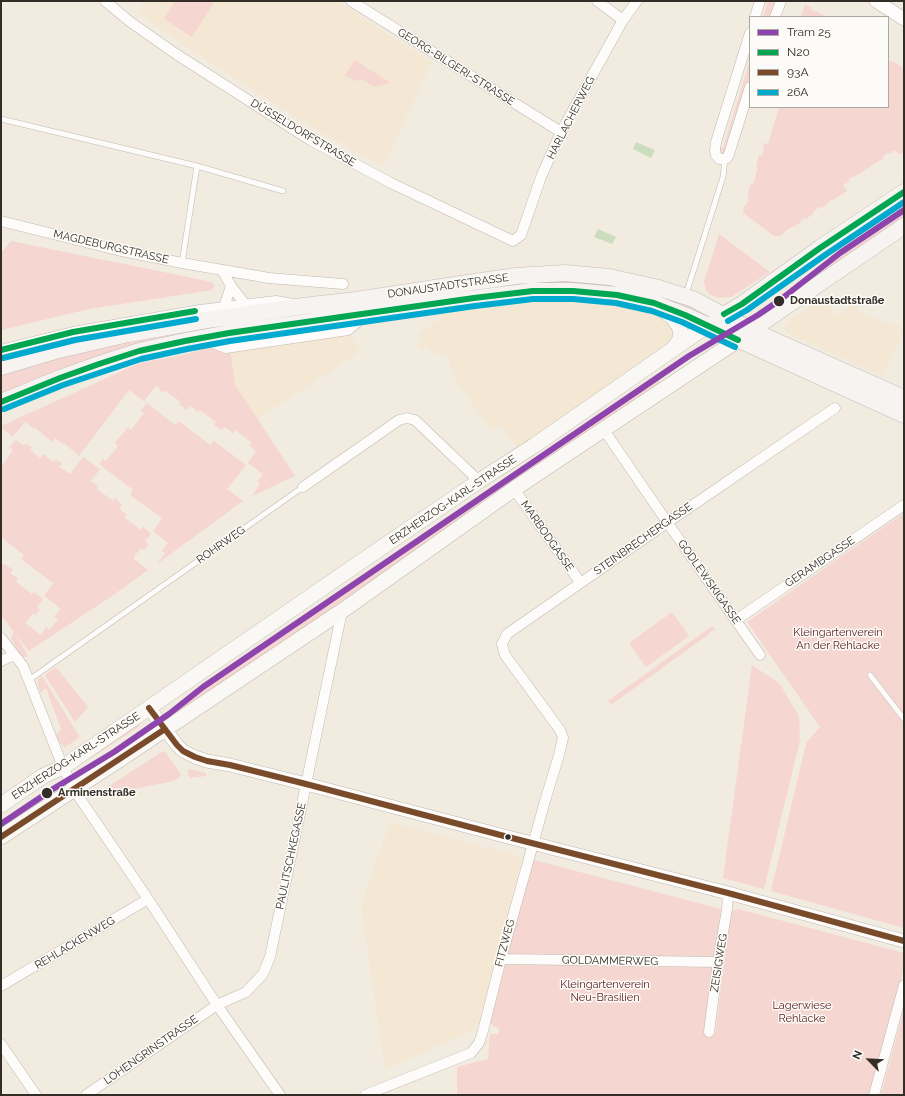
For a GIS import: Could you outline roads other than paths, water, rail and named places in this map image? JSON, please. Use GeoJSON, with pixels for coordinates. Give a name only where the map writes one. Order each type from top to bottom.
{"type":"FeatureCollection","features":[{"type":"Feature","properties":{"kind":"main road","name":"ERZHERZOG-KARL-STRASSE"},"geometry":{"type":"LineString","coordinates":[[1,805],[43,776],[63,767],[479,481],[535,445],[724,314],[742,304],[820,248],[904,192]]}},
{"type":"Feature","properties":{"kind":"main road"},"geometry":{"type":"LineString","coordinates":[[1,837],[342,611],[514,490],[738,340],[904,226]]}},
{"type":"Feature","properties":{"kind":"main road","name":"DONAUSTADTSTRASSE"},"geometry":{"type":"LineString","coordinates":[[1,367],[128,334],[207,320],[356,300],[516,276],[565,273],[609,277],[659,288],[693,299],[724,314],[751,330],[904,398]]}},
{"type":"Feature","properties":{"kind":"main road","name":"DONAUSTADTSTRASSE"},"geometry":{"type":"LineString","coordinates":[[1,402],[99,364],[139,352],[201,338],[485,296],[534,291],[573,291],[617,295],[654,303],[708,325],[904,416]]}},
{"type":"Feature","properties":{"kind":"main road"},"geometry":{"type":"LineString","coordinates":[[654,303],[672,317],[679,326],[681,335],[679,341],[673,349]]}},
{"type":"Feature","properties":{"kind":"street","name":"DÜSSELDORFSTRASSE"},"geometry":{"type":"LineString","coordinates":[[105,1],[129,21],[176,54],[312,141],[391,183],[513,241],[515,240]]}},
{"type":"Feature","properties":{"kind":"street","name":"GEORG-BILGERI-STRASSE"},"geometry":{"type":"LineString","coordinates":[[352,1],[561,132]]}},
{"type":"Feature","properties":{"kind":"street"},"geometry":{"type":"LineString","coordinates":[[597,1],[623,20]]}},
{"type":"Feature","properties":{"kind":"street","name":"HARLACHERWEG"},"geometry":{"type":"LineString","coordinates":[[515,240],[521,235],[541,178],[561,132],[623,20],[637,1]]}},
{"type":"Feature","properties":{"kind":"street"},"geometry":{"type":"LineString","coordinates":[[755,16],[760,1]]}},
{"type":"Feature","properties":{"kind":"street"},"geometry":{"type":"LineString","coordinates":[[775,16],[781,1]]}},
{"type":"Feature","properties":{"kind":"street"},"geometry":{"type":"LineString","coordinates":[[876,1],[904,19]]}},
{"type":"Feature","properties":{"kind":"street"},"geometry":{"type":"LineString","coordinates":[[749,35],[716,142],[716,155],[720,159],[725,159],[729,154],[749,90]]}},
{"type":"Feature","properties":{"kind":"street","name":"MAGDEBURGSTRASSE"},"geometry":{"type":"LineString","coordinates":[[1,222],[117,250],[182,263],[269,278],[343,284]]}},
{"type":"Feature","properties":{"kind":"street"},"geometry":{"type":"LineString","coordinates":[[222,270],[231,286],[245,304]]}},
{"type":"Feature","properties":{"kind":"street"},"geometry":{"type":"LineString","coordinates":[[224,307],[231,286]]}},
{"type":"Feature","properties":{"kind":"street","name":"DONAUSTADTSTRASSE"},"geometry":{"type":"LineString","coordinates":[[1,350],[72,332],[200,310],[276,300],[303,306]]}},
{"type":"Feature","properties":{"kind":"street","name":"STEINBRECHERGASSE"},"geometry":{"type":"LineString","coordinates":[[533,843],[563,738],[560,730],[505,655],[502,644],[507,634],[667,522],[835,408]]}},
{"type":"Feature","properties":{"kind":"street","name":"ROHRWEG"},"geometry":{"type":"LineString","coordinates":[[303,487],[399,420],[407,418],[415,420],[479,481]]}},
{"type":"Feature","properties":{"kind":"street","name":"GODLEWSKIGASSE"},"geometry":{"type":"LineString","coordinates":[[604,430],[760,655]]}},
{"type":"Feature","properties":{"kind":"street","name":"MARBODGASSE"},"geometry":{"type":"LineString","coordinates":[[514,490],[580,582]]}},
{"type":"Feature","properties":{"kind":"street","name":"GERAMBGASSE"},"geometry":{"type":"LineString","coordinates":[[736,620],[904,505]]}},
{"type":"Feature","properties":{"kind":"street","name":"PAULITSCHKEGASSE"},"geometry":{"type":"LineString","coordinates":[[217,1005],[246,992],[263,974],[270,957],[342,611]]}},
{"type":"Feature","properties":{"kind":"street"},"geometry":{"type":"LineString","coordinates":[[1,638],[23,666],[63,767],[75,789],[217,1005],[280,1095]]}},
{"type":"Feature","properties":{"kind":"street"},"geometry":{"type":"LineString","coordinates":[[1,661],[14,655]]}},
{"type":"Feature","properties":{"kind":"street"},"geometry":{"type":"LineString","coordinates":[[149,708],[183,751],[207,762],[230,765],[306,784],[728,893],[904,941]]}},
{"type":"Feature","properties":{"kind":"street","name":"FITZWEG"},"geometry":{"type":"LineString","coordinates":[[365,1095],[471,1053],[479,1043],[533,843]]}},
{"type":"Feature","properties":{"kind":"street","name":"ZEISIGWEG"},"geometry":{"type":"LineString","coordinates":[[709,1032],[728,893]]}},
{"type":"Feature","properties":{"kind":"street","name":"REHLACKENWEG"},"geometry":{"type":"LineString","coordinates":[[1,986],[148,899]]}},
{"type":"Feature","properties":{"kind":"street","name":"GOLDAMMERWEG"},"geometry":{"type":"LineString","coordinates":[[501,959],[718,962]]}},
{"type":"Feature","properties":{"kind":"street"},"geometry":{"type":"LineString","coordinates":[[874,1095],[904,985]]}},
{"type":"Feature","properties":{"kind":"street","name":"LOHENGRINSTRASSE"},"geometry":{"type":"LineString","coordinates":[[86,1095],[217,1005]]}},
{"type":"Feature","properties":{"kind":"street"},"geometry":{"type":"LineString","coordinates":[[1,1044],[36,1095]]}},
{"type":"Feature","properties":{"kind":"lane"},"geometry":{"type":"LineString","coordinates":[[1,120],[198,166],[283,190]]}},
{"type":"Feature","properties":{"kind":"lane"},"geometry":{"type":"LineString","coordinates":[[688,288],[723,177],[725,159]]}},
{"type":"Feature","properties":{"kind":"lane"},"geometry":{"type":"LineString","coordinates":[[182,263],[198,166]]}},
{"type":"Feature","properties":{"kind":"lane","name":"ROHRWEG"},"geometry":{"type":"LineString","coordinates":[[29,680],[303,487]]}},
{"type":"Feature","properties":{"kind":"lane"},"geometry":{"type":"LineString","coordinates":[[870,675],[904,719]]}},
{"type":"Feature","properties":{"kind":"tram line","name":"25"},"geometry":{"type":"LineString","coordinates":[[1,824],[53,789],[114,752],[169,714],[203,687],[689,356],[758,315],[780,300],[840,253],[904,210]]}},
{"type":"Feature","properties":{"kind":"place","name":"Donaustadtstraße"},"geometry":{"type":"Point","coordinates":[779,301]}},
{"type":"Feature","properties":{"kind":"place","name":"Arminenstraße"},"geometry":{"type":"Point","coordinates":[47,793]}},
{"type":"Feature","properties":{"kind":"park label","name":"Kleingartenverein An der Rehlacke"},"geometry":{"type":"Point","coordinates":[838,639]}},
{"type":"Feature","properties":{"kind":"park label","name":"Kleingartenverein Neu-Brasilien"},"geometry":{"type":"Point","coordinates":[605,991]}},
{"type":"Feature","properties":{"kind":"park label","name":"Lagerwiese Rehlacke"},"geometry":{"type":"Point","coordinates":[802,1012]}}]}
